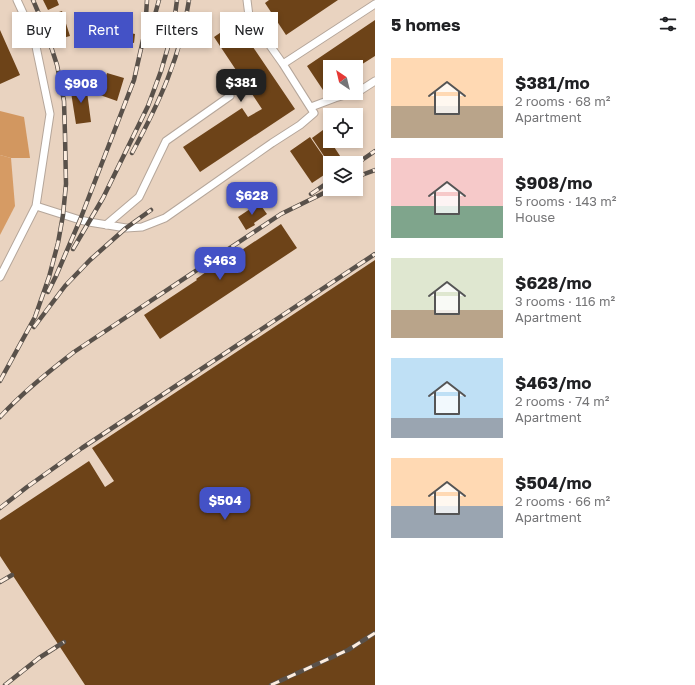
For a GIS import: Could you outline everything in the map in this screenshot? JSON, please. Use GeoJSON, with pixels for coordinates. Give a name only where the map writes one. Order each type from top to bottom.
{"type":"FeatureCollection","features":[{"type":"Feature","properties":{"kind":"lane"},"geometry":{"type":"LineString","coordinates":[[0,277],[36,206],[50,114],[34,36],[17,0]]}},
{"type":"Feature","properties":{"kind":"lane"},"geometry":{"type":"LineString","coordinates":[[36,206],[80,220],[126,228],[142,227],[165,218],[300,125],[314,113],[283,64],[249,16],[247,0]]}},
{"type":"Feature","properties":{"kind":"lane"},"geometry":{"type":"LineString","coordinates":[[283,64],[375,4]]}},
{"type":"Feature","properties":{"kind":"lane"},"geometry":{"type":"LineString","coordinates":[[363,89],[375,81]]}},
{"type":"Feature","properties":{"kind":"lane"},"geometry":{"type":"LineString","coordinates":[[106,225],[140,197],[166,141],[230,96]]}},
{"type":"Feature","properties":{"kind":"lane"},"geometry":{"type":"LineString","coordinates":[[311,108],[330,100]]}},
{"type":"Feature","properties":{"kind":"shaded area"},"geometry":{"type":"Polygon","coordinates":[[[0,0],[375,0],[375,685],[0,685],[0,0]]]}},
{"type":"Feature","properties":{"kind":"shaded area"},"geometry":{"type":"Polygon","coordinates":[[[0,111],[24,117],[30,158],[11,158],[0,155],[0,111]]]}},
{"type":"Feature","properties":{"kind":"shaded area"},"geometry":{"type":"Polygon","coordinates":[[[0,155],[11,158],[15,206],[0,235],[0,155]]]}},
{"type":"Feature","properties":{"kind":"building"},"geometry":{"type":"Polygon","coordinates":[[[43,0],[57,0],[59,5],[48,10],[43,0]]]}},
{"type":"Feature","properties":{"kind":"building"},"geometry":{"type":"Polygon","coordinates":[[[269,0],[338,0],[286,35],[278,23],[278,12],[271,12],[265,3],[269,0]]]}},
{"type":"Feature","properties":{"kind":"building"},"geometry":{"type":"Polygon","coordinates":[[[375,20],[375,56],[363,64],[363,60],[323,60],[323,90],[307,66],[375,20]]]}},
{"type":"Feature","properties":{"kind":"building"},"geometry":{"type":"Polygon","coordinates":[[[66,24],[70,36],[66,37],[66,24]]]}},
{"type":"Feature","properties":{"kind":"building"},"geometry":{"type":"Polygon","coordinates":[[[0,30],[20,75],[0,84],[0,30]]]}},
{"type":"Feature","properties":{"kind":"building"},"geometry":{"type":"Polygon","coordinates":[[[220,33],[220,46],[214,37],[220,33]]]}},
{"type":"Feature","properties":{"kind":"building"},"geometry":{"type":"Polygon","coordinates":[[[133,34],[135,34],[133,43],[133,34]]]}},
{"type":"Feature","properties":{"kind":"building"},"geometry":{"type":"Polygon","coordinates":[[[221,48],[254,48],[295,109],[200,172],[183,147],[242,108],[248,117],[262,109],[221,48]]]}},
{"type":"Feature","properties":{"kind":"building"},"geometry":{"type":"Polygon","coordinates":[[[107,73],[124,78],[117,101],[100,95],[107,73]]]}},
{"type":"Feature","properties":{"kind":"building"},"geometry":{"type":"Polygon","coordinates":[[[86,84],[91,122],[76,124],[70,86],[86,84]]]}},
{"type":"Feature","properties":{"kind":"building"},"geometry":{"type":"Polygon","coordinates":[[[323,130],[323,148],[335,148],[340,156],[324,156],[312,138],[323,130]]]}},
{"type":"Feature","properties":{"kind":"building"},"geometry":{"type":"Polygon","coordinates":[[[310,137],[323,156],[323,176],[312,183],[290,151],[310,137]]]}},
{"type":"Feature","properties":{"kind":"building"},"geometry":{"type":"Polygon","coordinates":[[[259,203],[267,214],[254,223],[255,225],[246,230],[238,217],[259,203]]]}},
{"type":"Feature","properties":{"kind":"building"},"geometry":{"type":"Polygon","coordinates":[[[281,224],[297,248],[160,339],[144,315],[197,280],[196,279],[206,272],[207,273],[281,224]]]}},
{"type":"Feature","properties":{"kind":"building"},"geometry":{"type":"Polygon","coordinates":[[[375,260],[375,685],[85,685],[0,556],[0,520],[89,461],[105,487],[114,481],[92,448],[375,260]]]}},
{"type":"Feature","properties":{"kind":"railway"},"geometry":{"type":"LineString","coordinates":[[0,381],[35,317],[49,277],[58,243],[66,184],[64,101],[57,65],[45,28],[33,0]]}},
{"type":"Feature","properties":{"kind":"railway"},"geometry":{"type":"LineString","coordinates":[[48,292],[80,220],[134,80],[145,31],[147,0]]}},
{"type":"Feature","properties":{"kind":"railway"},"geometry":{"type":"LineString","coordinates":[[156,12],[159,0]]}},
{"type":"Feature","properties":{"kind":"railway"},"geometry":{"type":"LineString","coordinates":[[73,249],[103,198],[148,106],[161,71],[173,30],[177,0]]}},
{"type":"Feature","properties":{"kind":"railway"},"geometry":{"type":"LineString","coordinates":[[132,153],[168,79],[181,40],[189,0]]}},
{"type":"Feature","properties":{"kind":"railway"},"geometry":{"type":"LineString","coordinates":[[363,159],[375,151]]}},
{"type":"Feature","properties":{"kind":"railway"},"geometry":{"type":"LineString","coordinates":[[363,174],[375,170]]}},
{"type":"Feature","properties":{"kind":"railway"},"geometry":{"type":"LineString","coordinates":[[311,194],[323,186]]}},
{"type":"Feature","properties":{"kind":"railway"},"geometry":{"type":"LineString","coordinates":[[0,417],[36,383],[74,352],[281,214],[323,193]]}},
{"type":"Feature","properties":{"kind":"railway"},"geometry":{"type":"LineString","coordinates":[[34,327],[65,286],[90,260],[126,228],[151,210]]}},
{"type":"Feature","properties":{"kind":"railway"},"geometry":{"type":"LineString","coordinates":[[0,508],[82,448],[375,254]]}},
{"type":"Feature","properties":{"kind":"railway"},"geometry":{"type":"LineString","coordinates":[[0,582],[12,575]]}},
{"type":"Feature","properties":{"kind":"railway"},"geometry":{"type":"LineString","coordinates":[[271,685],[348,650],[375,633]]}},
{"type":"Feature","properties":{"kind":"railway"},"geometry":{"type":"LineString","coordinates":[[5,685],[39,658],[64,642]]}}]}
